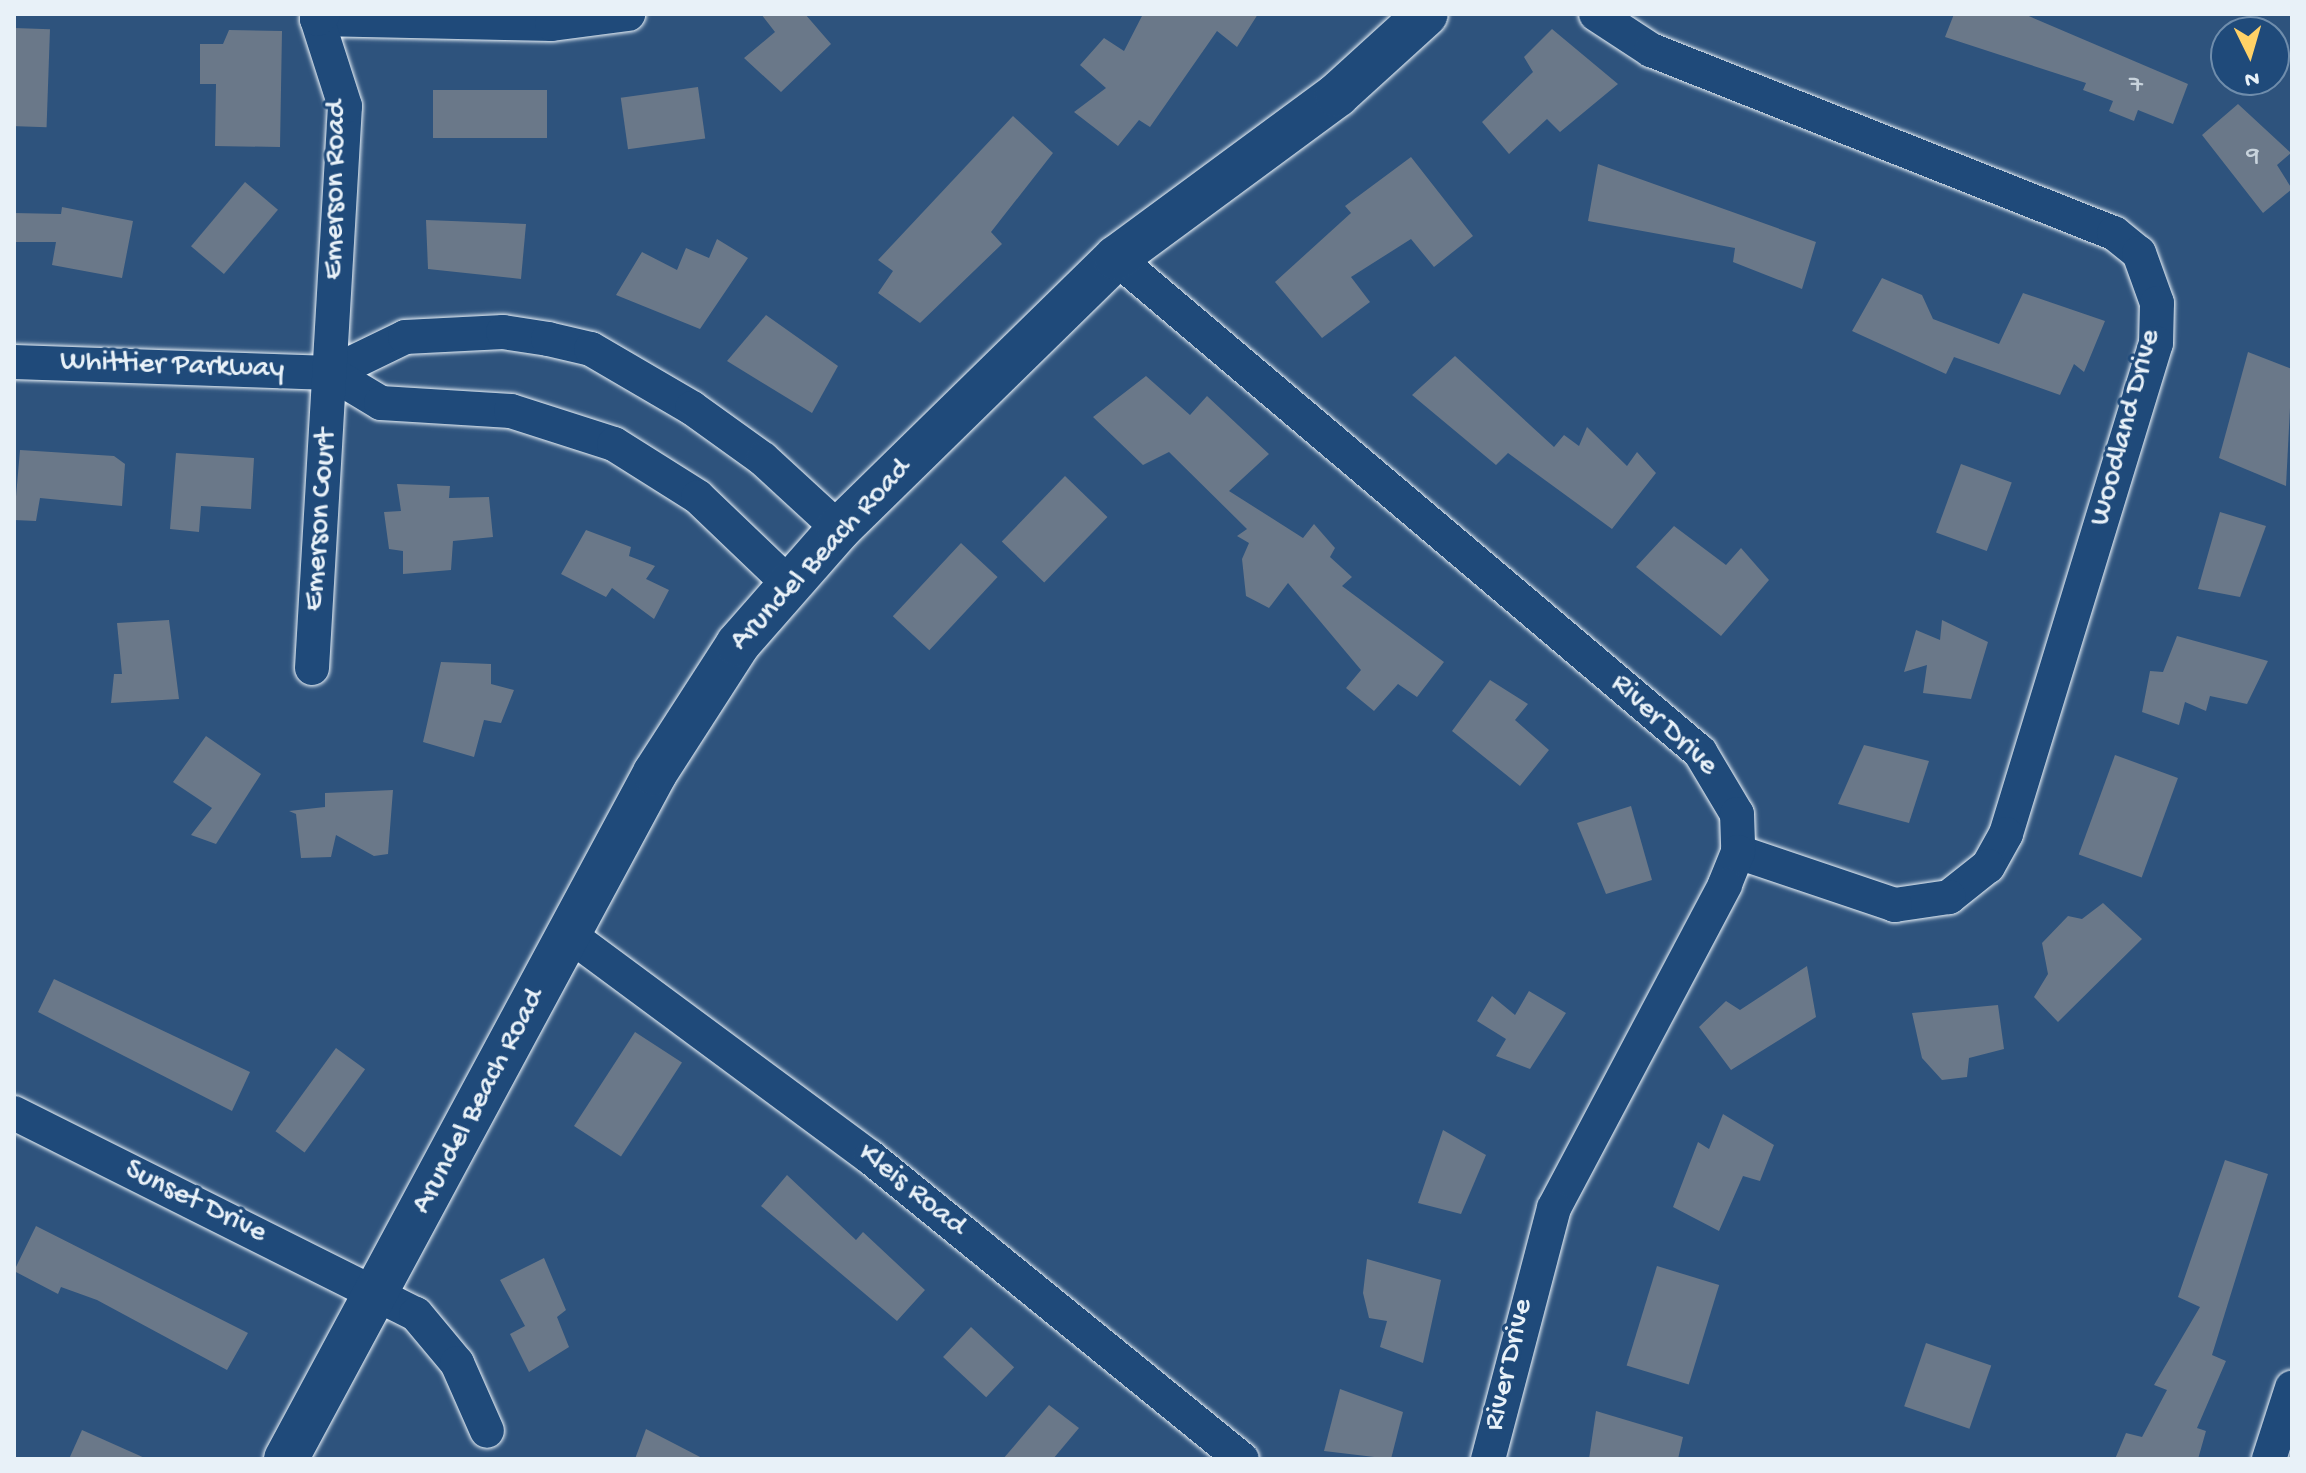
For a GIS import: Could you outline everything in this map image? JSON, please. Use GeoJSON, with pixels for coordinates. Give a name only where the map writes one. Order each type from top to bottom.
{"type":"FeatureCollection","features":[{"type":"Feature","properties":{"kind":"street"},"geometry":{"type":"LineString","coordinates":[[320,17],[552,24],[628,14]]}},
{"type":"Feature","properties":{"kind":"street","name":"Arundel Beach Road"},"geometry":{"type":"LineString","coordinates":[[286,1459],[697,699],[788,583],[839,529],[1116,258],[1306,120],[1426,14]]}},
{"type":"Feature","properties":{"kind":"street","name":"Woodland Drive"},"geometry":{"type":"LineString","coordinates":[[1596,14],[1689,67],[2114,233],[2139,253],[2157,303],[2156,343],[2006,834],[1988,866],[1949,897],[1895,905],[1738,852]]}},
{"type":"Feature","properties":{"kind":"street","name":"Emerson Road"},"geometry":{"type":"LineString","coordinates":[[320,17],[345,106],[331,373]]}},
{"type":"Feature","properties":{"kind":"street","name":"River Drive"},"geometry":{"type":"LineString","coordinates":[[1116,258],[1700,752],[1737,814],[1738,852],[1554,1208],[1488,1459]]}},
{"type":"Feature","properties":{"kind":"street","name":"Whittier Parkway"},"geometry":{"type":"LineString","coordinates":[[14,362],[331,373],[405,337],[503,332],[591,349],[763,459],[839,529]]}},
{"type":"Feature","properties":{"kind":"street","name":"Whittier Parkway"},"geometry":{"type":"LineString","coordinates":[[331,373],[381,403],[511,411],[614,444],[698,497],[788,583]]}},
{"type":"Feature","properties":{"kind":"street","name":"Emerson Court"},"geometry":{"type":"LineString","coordinates":[[312,668],[331,373]]}},
{"type":"Feature","properties":{"kind":"street","name":"Kleis Road"},"geometry":{"type":"LineString","coordinates":[[571,936],[870,1157],[1242,1459]]}},
{"type":"Feature","properties":{"kind":"street","name":"Sunset Drive"},"geometry":{"type":"LineString","coordinates":[[14,1113],[416,1314],[441,1339],[487,1431]]}},
{"type":"Feature","properties":{"kind":"street"},"geometry":{"type":"LineString","coordinates":[[2269,1459],[2292,1388]]}},
{"type":"Feature","properties":{"kind":"building"},"geometry":{"type":"Polygon","coordinates":[[[761,14],[805,14],[831,44],[781,92],[744,58],[775,32],[761,14]]]}},
{"type":"Feature","properties":{"kind":"building"},"geometry":{"type":"Polygon","coordinates":[[[1143,14],[1258,14],[1237,47],[1217,31],[1150,127],[1139,120],[1118,146],[1074,112],[1106,88],[1080,65],[1104,38],[1124,51],[1143,14]]]}},
{"type":"Feature","properties":{"kind":"building"},"geometry":{"type":"Polygon","coordinates":[[[1954,14],[2024,14],[2188,84],[2173,124],[2138,110],[2134,121],[2109,111],[2113,101],[2083,90],[2086,83],[1945,37],[1954,14]]]}},
{"type":"Feature","properties":{"kind":"building"},"geometry":{"type":"Polygon","coordinates":[[[14,28],[50,29],[47,127],[14,126],[14,28]]]}},
{"type":"Feature","properties":{"kind":"building"},"geometry":{"type":"Polygon","coordinates":[[[1552,29],[1618,84],[1560,132],[1547,119],[1509,154],[1482,122],[1533,72],[1524,57],[1552,29]]]}},
{"type":"Feature","properties":{"kind":"building"},"geometry":{"type":"Polygon","coordinates":[[[229,30],[282,31],[280,147],[215,146],[216,84],[200,84],[200,44],[223,44],[229,30]]]}},
{"type":"Feature","properties":{"kind":"building"},"geometry":{"type":"Polygon","coordinates":[[[698,87],[705,138],[628,149],[621,98],[698,87]]]}},
{"type":"Feature","properties":{"kind":"building"},"geometry":{"type":"Polygon","coordinates":[[[433,90],[547,90],[547,138],[433,138],[433,90]]]}},
{"type":"Feature","properties":{"kind":"building"},"geometry":{"type":"Polygon","coordinates":[[[2238,104],[2291,153],[2277,165],[2292,189],[2263,213],[2202,135],[2238,104]]]}},
{"type":"Feature","properties":{"kind":"building"},"geometry":{"type":"Polygon","coordinates":[[[1013,116],[1053,153],[991,232],[1002,244],[920,323],[878,293],[893,271],[878,260],[1013,116]]]}},
{"type":"Feature","properties":{"kind":"building"},"geometry":{"type":"Polygon","coordinates":[[[1411,157],[1473,236],[1434,267],[1411,239],[1351,277],[1370,302],[1322,338],[1275,282],[1351,213],[1345,206],[1411,157]]]}},
{"type":"Feature","properties":{"kind":"building"},"geometry":{"type":"Polygon","coordinates":[[[1598,164],[1816,242],[1802,289],[1733,262],[1735,248],[1588,221],[1598,164]]]}},
{"type":"Feature","properties":{"kind":"building"},"geometry":{"type":"Polygon","coordinates":[[[245,182],[278,210],[224,274],[191,246],[245,182]]]}},
{"type":"Feature","properties":{"kind":"building"},"geometry":{"type":"Polygon","coordinates":[[[62,207],[133,221],[122,278],[52,265],[56,242],[14,242],[14,213],[61,214],[62,207]]]}},
{"type":"Feature","properties":{"kind":"building"},"geometry":{"type":"Polygon","coordinates":[[[426,220],[526,224],[521,279],[428,269],[426,220]]]}},
{"type":"Feature","properties":{"kind":"building"},"geometry":{"type":"Polygon","coordinates":[[[717,239],[748,258],[700,329],[616,295],[642,252],[677,270],[686,248],[709,258],[717,239]]]}},
{"type":"Feature","properties":{"kind":"building"},"geometry":{"type":"Polygon","coordinates":[[[1882,278],[1922,295],[1933,319],[1999,344],[2023,293],[2105,321],[2084,372],[2074,364],[2060,395],[1954,357],[1946,374],[1852,331],[1882,278]]]}},
{"type":"Feature","properties":{"kind":"building"},"geometry":{"type":"Polygon","coordinates":[[[766,315],[838,366],[812,413],[727,361],[766,315]]]}},
{"type":"Feature","properties":{"kind":"building"},"geometry":{"type":"Polygon","coordinates":[[[2248,352],[2292,369],[2286,486],[2219,458],[2248,352]]]}},
{"type":"Feature","properties":{"kind":"building"},"geometry":{"type":"Polygon","coordinates":[[[1455,356],[1554,447],[1564,435],[1579,446],[1587,427],[1627,466],[1637,452],[1656,473],[1612,529],[1508,453],[1496,465],[1412,395],[1455,356]]]}},
{"type":"Feature","properties":{"kind":"building"},"geometry":{"type":"Polygon","coordinates":[[[1146,376],[1190,415],[1207,396],[1269,454],[1229,491],[1303,538],[1314,524],[1335,548],[1330,557],[1352,577],[1342,586],[1444,662],[1417,697],[1398,684],[1374,711],[1346,688],[1361,670],[1288,583],[1269,608],[1246,596],[1242,559],[1249,543],[1237,536],[1247,529],[1169,452],[1143,465],[1093,417],[1146,376]]]}},
{"type":"Feature","properties":{"kind":"building"},"geometry":{"type":"Polygon","coordinates":[[[20,450],[114,456],[125,464],[122,506],[40,498],[36,521],[14,520],[20,450]]]}},
{"type":"Feature","properties":{"kind":"building"},"geometry":{"type":"Polygon","coordinates":[[[176,453],[254,458],[251,509],[201,506],[199,532],[170,529],[176,453]]]}},
{"type":"Feature","properties":{"kind":"building"},"geometry":{"type":"Polygon","coordinates":[[[1961,464],[2012,482],[1987,551],[1936,533],[1961,464]]]}},
{"type":"Feature","properties":{"kind":"building"},"geometry":{"type":"Polygon","coordinates":[[[1065,476],[1107,517],[1044,582],[1002,541],[1065,476]]]}},
{"type":"Feature","properties":{"kind":"building"},"geometry":{"type":"Polygon","coordinates":[[[397,484],[450,486],[449,498],[489,497],[493,537],[453,541],[451,570],[403,574],[403,551],[389,549],[384,512],[401,511],[397,484]]]}},
{"type":"Feature","properties":{"kind":"building"},"geometry":{"type":"Polygon","coordinates":[[[2220,512],[2266,526],[2240,597],[2198,589],[2220,512]]]}},
{"type":"Feature","properties":{"kind":"building"},"geometry":{"type":"Polygon","coordinates":[[[1674,526],[1726,565],[1741,548],[1769,580],[1721,636],[1636,567],[1674,526]]]}},
{"type":"Feature","properties":{"kind":"building"},"geometry":{"type":"Polygon","coordinates":[[[586,530],[631,547],[629,556],[655,566],[646,579],[669,590],[654,619],[612,588],[606,597],[561,574],[586,530]]]}},
{"type":"Feature","properties":{"kind":"building"},"geometry":{"type":"Polygon","coordinates":[[[961,543],[998,577],[929,650],[893,616],[961,543]]]}},
{"type":"Feature","properties":{"kind":"building"},"geometry":{"type":"Polygon","coordinates":[[[169,620],[179,699],[111,703],[114,674],[122,674],[117,623],[169,620]]]}},
{"type":"Feature","properties":{"kind":"building"},"geometry":{"type":"Polygon","coordinates":[[[1942,620],[1988,642],[1971,699],[1923,693],[1927,665],[1904,672],[1916,630],[1940,640],[1942,620]]]}},
{"type":"Feature","properties":{"kind":"building"},"geometry":{"type":"Polygon","coordinates":[[[2177,636],[2268,661],[2247,704],[2210,696],[2206,711],[2185,702],[2179,725],[2142,712],[2150,671],[2163,672],[2177,636]]]}},
{"type":"Feature","properties":{"kind":"building"},"geometry":{"type":"Polygon","coordinates":[[[441,662],[491,664],[491,684],[514,690],[501,723],[484,720],[474,757],[423,742],[441,662]]]}},
{"type":"Feature","properties":{"kind":"building"},"geometry":{"type":"Polygon","coordinates":[[[1490,680],[1528,704],[1515,720],[1549,750],[1520,786],[1452,731],[1490,680]]]}},
{"type":"Feature","properties":{"kind":"building"},"geometry":{"type":"Polygon","coordinates":[[[206,736],[261,774],[216,844],[191,835],[212,808],[173,782],[206,736]]]}},
{"type":"Feature","properties":{"kind":"building"},"geometry":{"type":"Polygon","coordinates":[[[1864,745],[1929,761],[1909,823],[1838,804],[1864,745]]]}},
{"type":"Feature","properties":{"kind":"building"},"geometry":{"type":"Polygon","coordinates":[[[2115,755],[2178,778],[2142,878],[2079,855],[2115,755]]]}},
{"type":"Feature","properties":{"kind":"building"},"geometry":{"type":"Polygon","coordinates":[[[393,790],[388,854],[374,856],[336,835],[331,857],[301,858],[296,814],[289,811],[325,807],[325,793],[393,790]]]}},
{"type":"Feature","properties":{"kind":"building"},"geometry":{"type":"Polygon","coordinates":[[[1631,806],[1652,880],[1606,894],[1577,823],[1631,806]]]}},
{"type":"Feature","properties":{"kind":"building"},"geometry":{"type":"Polygon","coordinates":[[[2103,903],[2142,939],[2058,1022],[2034,997],[2048,974],[2042,943],[2068,916],[2082,919],[2103,903]]]}},
{"type":"Feature","properties":{"kind":"building"},"geometry":{"type":"Polygon","coordinates":[[[1807,966],[1816,1017],[1731,1070],[1699,1027],[1726,1001],[1740,1010],[1807,966]]]}},
{"type":"Feature","properties":{"kind":"building"},"geometry":{"type":"Polygon","coordinates":[[[54,979],[250,1072],[232,1111],[38,1012],[54,979]]]}},
{"type":"Feature","properties":{"kind":"building"},"geometry":{"type":"Polygon","coordinates":[[[1529,991],[1566,1013],[1530,1069],[1496,1056],[1506,1039],[1477,1021],[1492,996],[1515,1015],[1529,991]]]}},
{"type":"Feature","properties":{"kind":"building"},"geometry":{"type":"Polygon","coordinates":[[[1998,1005],[2004,1049],[1969,1058],[1967,1077],[1942,1080],[1922,1058],[1912,1013],[1998,1005]]]}},
{"type":"Feature","properties":{"kind":"building"},"geometry":{"type":"Polygon","coordinates":[[[635,1032],[682,1062],[621,1156],[574,1126],[635,1032]]]}},
{"type":"Feature","properties":{"kind":"building"},"geometry":{"type":"Polygon","coordinates":[[[336,1048],[365,1069],[305,1152],[275,1131],[336,1048]]]}},
{"type":"Feature","properties":{"kind":"building"},"geometry":{"type":"Polygon","coordinates":[[[1723,1114],[1774,1145],[1760,1181],[1743,1176],[1719,1231],[1673,1207],[1698,1142],[1709,1149],[1723,1114]]]}},
{"type":"Feature","properties":{"kind":"building"},"geometry":{"type":"Polygon","coordinates":[[[1443,1130],[1486,1155],[1461,1214],[1418,1203],[1443,1130]]]}},
{"type":"Feature","properties":{"kind":"building"},"geometry":{"type":"Polygon","coordinates":[[[2225,1160],[2268,1174],[2212,1355],[2226,1361],[2197,1428],[2206,1431],[2198,1459],[2115,1459],[2126,1433],[2142,1437],[2167,1390],[2154,1385],[2200,1307],[2178,1297],[2225,1160]]]}},
{"type":"Feature","properties":{"kind":"building"},"geometry":{"type":"Polygon","coordinates":[[[787,1175],[856,1240],[863,1232],[925,1290],[897,1321],[761,1206],[787,1175]]]}},
{"type":"Feature","properties":{"kind":"building"},"geometry":{"type":"Polygon","coordinates":[[[36,1226],[248,1333],[227,1370],[97,1300],[61,1287],[58,1294],[14,1271],[36,1226]]]}},
{"type":"Feature","properties":{"kind":"building"},"geometry":{"type":"Polygon","coordinates":[[[544,1258],[566,1310],[557,1317],[569,1347],[529,1372],[510,1334],[525,1326],[500,1280],[544,1258]]]}},
{"type":"Feature","properties":{"kind":"building"},"geometry":{"type":"Polygon","coordinates":[[[1367,1259],[1441,1280],[1423,1363],[1380,1347],[1387,1321],[1369,1318],[1363,1293],[1367,1259]]]}},
{"type":"Feature","properties":{"kind":"building"},"geometry":{"type":"Polygon","coordinates":[[[1657,1266],[1719,1285],[1689,1384],[1627,1365],[1657,1266]]]}},
{"type":"Feature","properties":{"kind":"building"},"geometry":{"type":"Polygon","coordinates":[[[971,1327],[1014,1367],[986,1397],[943,1357],[971,1327]]]}},
{"type":"Feature","properties":{"kind":"building"},"geometry":{"type":"Polygon","coordinates":[[[1926,1343],[1991,1365],[1969,1429],[1904,1406],[1926,1343]]]}},
{"type":"Feature","properties":{"kind":"building"},"geometry":{"type":"Polygon","coordinates":[[[1340,1389],[1403,1412],[1391,1459],[1324,1451],[1340,1389]]]}},
{"type":"Feature","properties":{"kind":"building"},"geometry":{"type":"Polygon","coordinates":[[[1049,1405],[1079,1428],[1053,1459],[1003,1459],[1049,1405]]]}},
{"type":"Feature","properties":{"kind":"building"},"geometry":{"type":"Polygon","coordinates":[[[1596,1411],[1683,1437],[1678,1459],[1589,1459],[1596,1411]]]}},
{"type":"Feature","properties":{"kind":"building"},"geometry":{"type":"Polygon","coordinates":[[[646,1429],[704,1459],[635,1459],[646,1429]]]}},
{"type":"Feature","properties":{"kind":"building"},"geometry":{"type":"Polygon","coordinates":[[[82,1430],[147,1459],[69,1459],[82,1430]]]}}]}
